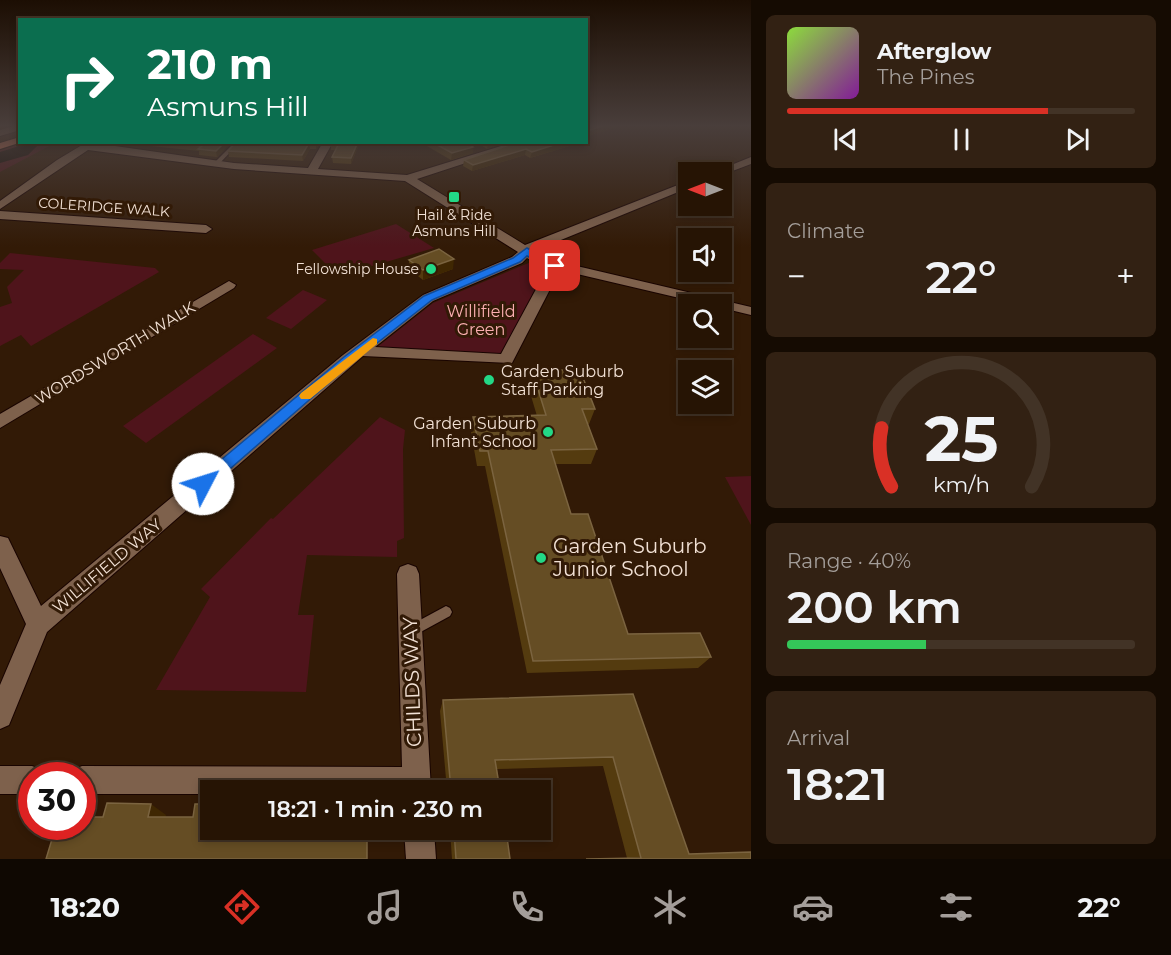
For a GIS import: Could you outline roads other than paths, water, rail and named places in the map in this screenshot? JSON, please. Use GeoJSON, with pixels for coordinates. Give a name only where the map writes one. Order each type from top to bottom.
{"type":"FeatureCollection","features":[{"type":"Feature","properties":{"kind":"street"},"geometry":{"type":"LineString","coordinates":[[0,206],[56,166]]}},
{"type":"Feature","properties":{"kind":"street"},"geometry":{"type":"LineString","coordinates":[[241,166],[408,178],[447,166]]}},
{"type":"Feature","properties":{"kind":"street"},"geometry":{"type":"LineString","coordinates":[[311,172],[314,166]]}},
{"type":"Feature","properties":{"kind":"street"},"geometry":{"type":"LineString","coordinates":[[408,178],[534,257],[555,266],[751,311]]}},
{"type":"Feature","properties":{"kind":"street","name":"WILLIFIELD WAY"},"geometry":{"type":"LineString","coordinates":[[0,716],[38,624],[428,298],[517,260],[533,245],[678,188]]}},
{"type":"Feature","properties":{"kind":"street","name":"COLERIDGE WALK"},"geometry":{"type":"LineString","coordinates":[[0,215],[206,229]]}},
{"type":"Feature","properties":{"kind":"street"},"geometry":{"type":"LineString","coordinates":[[362,351],[506,359],[555,266]]}},
{"type":"Feature","properties":{"kind":"street","name":"WORDSWORTH WALK"},"geometry":{"type":"LineString","coordinates":[[0,422],[229,285]]}},
{"type":"Feature","properties":{"kind":"street"},"geometry":{"type":"LineString","coordinates":[[0,545],[38,624]]}},
{"type":"Feature","properties":{"kind":"street","name":"CHILDS WAY"},"geometry":{"type":"LineString","coordinates":[[408,574],[416,780]]}},
{"type":"Feature","properties":{"kind":"street"},"geometry":{"type":"LineString","coordinates":[[0,780],[18,780]]}},
{"type":"Feature","properties":{"kind":"street"},"geometry":{"type":"LineString","coordinates":[[96,780],[200,782]]}},
{"type":"Feature","properties":{"kind":"street"},"geometry":{"type":"LineString","coordinates":[[420,840],[421,859]]}},
{"type":"Feature","properties":{"kind":"lane"},"geometry":{"type":"LineString","coordinates":[[411,632],[446,612]]}},
{"type":"Feature","properties":{"kind":"place","name":"Hail & Ride Asmuns Hill"},"geometry":{"type":"Point","coordinates":[454,197]}},
{"type":"Feature","properties":{"kind":"place","name":"Fellowship House"},"geometry":{"type":"Point","coordinates":[431,269]}},
{"type":"Feature","properties":{"kind":"place","name":"Garden Suburb Staff Parking"},"geometry":{"type":"Point","coordinates":[489,380]}},
{"type":"Feature","properties":{"kind":"place","name":"Garden Suburb Infant School"},"geometry":{"type":"Point","coordinates":[548,432]}},
{"type":"Feature","properties":{"kind":"place","name":"Garden Suburb Junior School"},"geometry":{"type":"Point","coordinates":[541,558]}},
{"type":"Feature","properties":{"kind":"park label","name":"Willifield Green"},"geometry":{"type":"Point","coordinates":[481,320]}}]}
